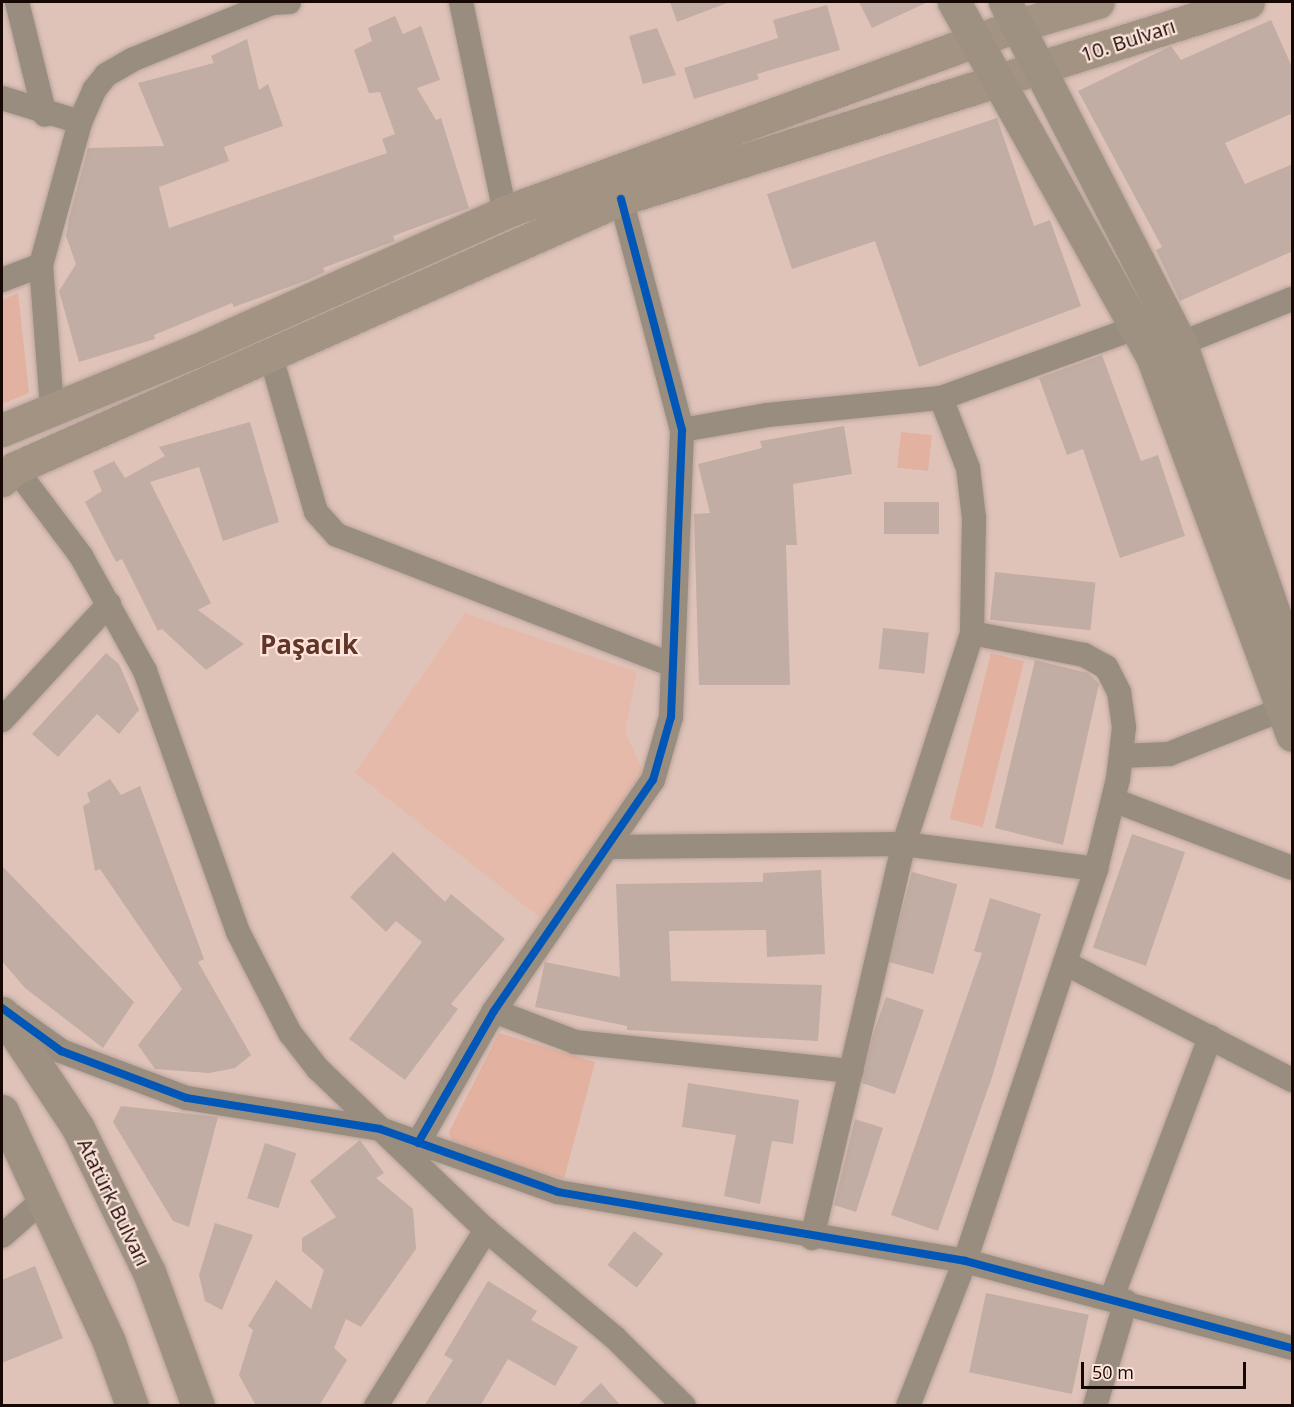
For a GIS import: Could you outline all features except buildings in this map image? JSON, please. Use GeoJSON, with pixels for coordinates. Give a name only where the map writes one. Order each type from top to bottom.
{"type":"FeatureCollection","features":[{"type":"Feature","properties":{"kind":"main road"},"geometry":{"type":"LineString","coordinates":[[954,2],[974,41],[1001,81],[1133,328],[1166,349],[1288,722]]}},
{"type":"Feature","properties":{"kind":"main road"},"geometry":{"type":"LineString","coordinates":[[2,430],[197,350],[505,212],[974,41],[1010,14],[1098,2]]}},
{"type":"Feature","properties":{"kind":"main road","name":"10. Bulvarı"},"geometry":{"type":"LineString","coordinates":[[8,474],[271,357],[513,244],[621,199],[1248,2]]}},
{"type":"Feature","properties":{"kind":"main road"},"geometry":{"type":"LineString","coordinates":[[1010,14],[1041,67],[1166,349],[1293,665]]}},
{"type":"Feature","properties":{"kind":"main road","name":"Atatürk Bulvarı"},"geometry":{"type":"LineString","coordinates":[[2,1013],[78,1128],[149,1272],[198,1406]]}},
{"type":"Feature","properties":{"kind":"main road"},"geometry":{"type":"LineString","coordinates":[[2,1111],[44,1199],[132,1406]]}},
{"type":"Feature","properties":{"kind":"street"},"geometry":{"type":"LineString","coordinates":[[17,2],[45,115]]}},
{"type":"Feature","properties":{"kind":"street"},"geometry":{"type":"LineString","coordinates":[[52,408],[41,265],[80,122],[106,75],[134,59],[278,2]]}},
{"type":"Feature","properties":{"kind":"street"},"geometry":{"type":"LineString","coordinates":[[462,2],[505,212]]}},
{"type":"Feature","properties":{"kind":"street"},"geometry":{"type":"LineString","coordinates":[[2,99],[45,115],[80,122]]}},
{"type":"Feature","properties":{"kind":"street"},"geometry":{"type":"LineString","coordinates":[[418,1143],[494,1011],[610,848],[653,780],[671,717],[682,430],[621,199]]}},
{"type":"Feature","properties":{"kind":"street"},"geometry":{"type":"LineString","coordinates":[[2,280],[41,265]]}},
{"type":"Feature","properties":{"kind":"street"},"geometry":{"type":"LineString","coordinates":[[1166,349],[1293,299]]}},
{"type":"Feature","properties":{"kind":"street"},"geometry":{"type":"LineString","coordinates":[[682,430],[767,416],[941,398],[1133,328]]}},
{"type":"Feature","properties":{"kind":"street"},"geometry":{"type":"LineString","coordinates":[[271,357],[316,512],[337,535],[672,665]]}},
{"type":"Feature","properties":{"kind":"street"},"geometry":{"type":"LineString","coordinates":[[812,1239],[904,844],[972,633],[970,488],[941,398]]}},
{"type":"Feature","properties":{"kind":"street"},"geometry":{"type":"LineString","coordinates":[[8,474],[81,556],[145,671],[238,932],[265,989],[318,1069],[486,1230],[615,1338],[684,1406]]}},
{"type":"Feature","properties":{"kind":"street"},"geometry":{"type":"LineString","coordinates":[[2,720],[109,604]]}},
{"type":"Feature","properties":{"kind":"street"},"geometry":{"type":"LineString","coordinates":[[908,1406],[964,1261],[1096,869],[1113,800],[1124,728],[1120,701],[1106,667],[1084,655],[972,633]]}},
{"type":"Feature","properties":{"kind":"street"},"geometry":{"type":"LineString","coordinates":[[1120,756],[1169,754],[1288,722]]}},
{"type":"Feature","properties":{"kind":"street"},"geometry":{"type":"LineString","coordinates":[[1113,800],[1293,868]]}},
{"type":"Feature","properties":{"kind":"street"},"geometry":{"type":"LineString","coordinates":[[610,848],[904,844],[1096,869]]}},
{"type":"Feature","properties":{"kind":"street"},"geometry":{"type":"LineString","coordinates":[[1065,963],[1293,1080]]}},
{"type":"Feature","properties":{"kind":"street"},"geometry":{"type":"LineString","coordinates":[[2,1008],[61,1051],[187,1098],[380,1129],[558,1192],[812,1239],[964,1261],[1119,1299],[1292,1347],[1293,1356]]}},
{"type":"Feature","properties":{"kind":"street"},"geometry":{"type":"LineString","coordinates":[[494,1011],[575,1041],[851,1071]]}},
{"type":"Feature","properties":{"kind":"street"},"geometry":{"type":"LineString","coordinates":[[1095,1406],[1119,1299],[1210,1037]]}},
{"type":"Feature","properties":{"kind":"street"},"geometry":{"type":"LineString","coordinates":[[2,1236],[44,1199]]}},
{"type":"Feature","properties":{"kind":"street"},"geometry":{"type":"LineString","coordinates":[[376,1406],[486,1230]]}},
{"type":"Feature","properties":{"kind":"shaded area"},"geometry":{"type":"Polygon","coordinates":[[[18,293],[29,393],[2,404],[2,300],[18,293]]]}},
{"type":"Feature","properties":{"kind":"shaded area"},"geometry":{"type":"Polygon","coordinates":[[[901,432],[932,435],[928,471],[897,468],[901,432]]]}},
{"type":"Feature","properties":{"kind":"shaded area"},"geometry":{"type":"Polygon","coordinates":[[[465,613],[637,672],[625,731],[643,771],[547,923],[355,773],[465,613]]]}},
{"type":"Feature","properties":{"kind":"shaded area"},"geometry":{"type":"Polygon","coordinates":[[[991,653],[1024,661],[983,827],[950,819],[991,653]]]}},
{"type":"Feature","properties":{"kind":"shaded area"},"geometry":{"type":"Polygon","coordinates":[[[499,1033],[595,1062],[564,1179],[454,1148],[449,1132],[499,1033]]]}},
{"type":"Feature","properties":{"kind":"cycle path"},"geometry":{"type":"LineString","coordinates":[[418,1143],[494,1011],[653,780],[671,717],[682,430],[621,199]]}},
{"type":"Feature","properties":{"kind":"cycle path"},"geometry":{"type":"LineString","coordinates":[[2,1008],[61,1051],[187,1098],[380,1129],[558,1192],[965,1261],[1292,1348]]}},
{"type":"Feature","properties":{"kind":"district","name":"Paşacık"},"geometry":{"type":"Point","coordinates":[309,645]}}]}
